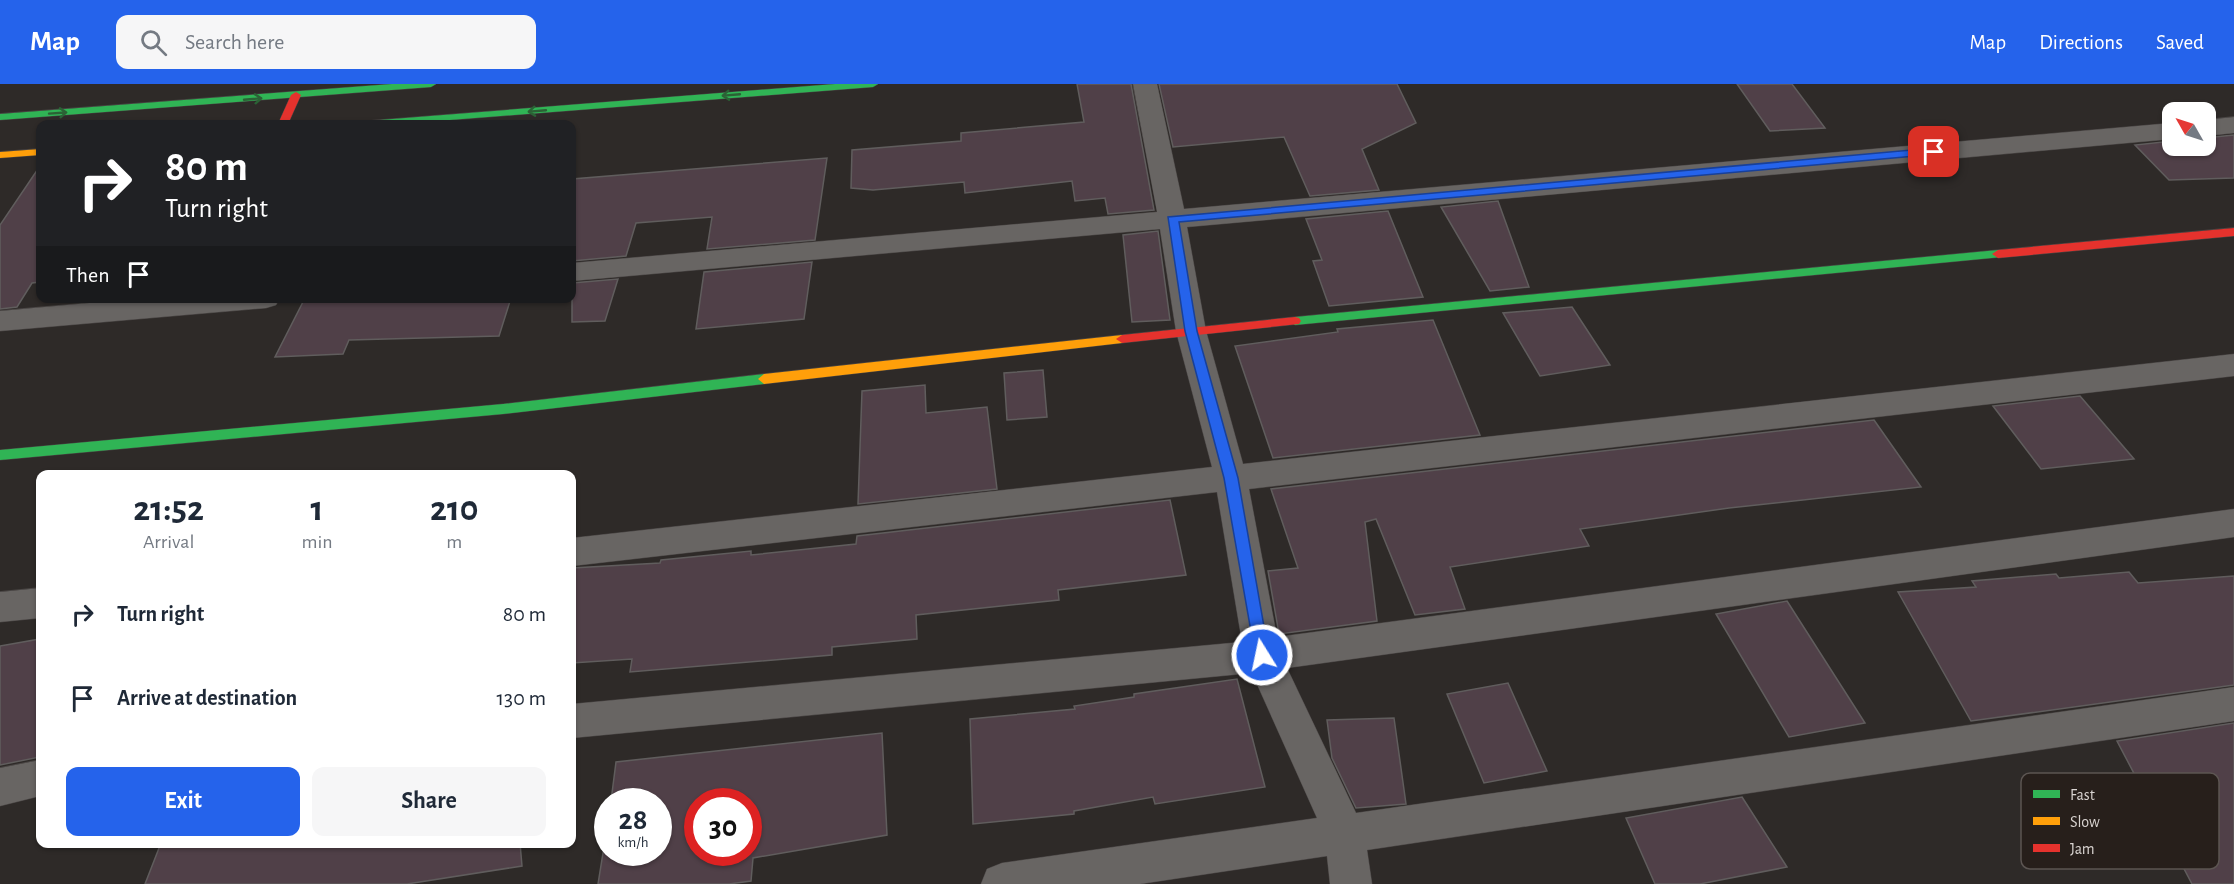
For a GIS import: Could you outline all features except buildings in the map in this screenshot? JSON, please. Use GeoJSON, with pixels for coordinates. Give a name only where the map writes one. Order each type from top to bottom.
{"type":"FeatureCollection","features":[{"type":"Feature","properties":{"kind":"street"},"geometry":{"type":"LineString","coordinates":[[0,117],[431,84]]}},
{"type":"Feature","properties":{"kind":"street"},"geometry":{"type":"LineString","coordinates":[[418,120],[873,84]]}},
{"type":"Feature","properties":{"kind":"street"},"geometry":{"type":"LineString","coordinates":[[1145,84],[1172,219],[1191,331],[1231,478],[1262,655],[1345,834],[1351,884]]}},
{"type":"Feature","properties":{"kind":"street"},"geometry":{"type":"LineString","coordinates":[[138,120],[158,92]]}},
{"type":"Feature","properties":{"kind":"street"},"geometry":{"type":"LineString","coordinates":[[285,120],[297,95]]}},
{"type":"Feature","properties":{"kind":"street"},"geometry":{"type":"LineString","coordinates":[[2216,127],[2234,125]]}},
{"type":"Feature","properties":{"kind":"street"},"geometry":{"type":"LineString","coordinates":[[576,272],[2162,132]]}},
{"type":"Feature","properties":{"kind":"street"},"geometry":{"type":"LineString","coordinates":[[0,155],[36,152]]}},
{"type":"Feature","properties":{"kind":"street"},"geometry":{"type":"LineString","coordinates":[[0,455],[503,409],[1191,331],[2234,232]]}},
{"type":"Feature","properties":{"kind":"street"},"geometry":{"type":"LineString","coordinates":[[0,321],[208,303]]}},
{"type":"Feature","properties":{"kind":"street"},"geometry":{"type":"LineString","coordinates":[[576,552],[2234,365]]}},
{"type":"Feature","properties":{"kind":"street"},"geometry":{"type":"LineString","coordinates":[[576,721],[1214,662],[1912,565],[2234,524]]}},
{"type":"Feature","properties":{"kind":"street"},"geometry":{"type":"LineString","coordinates":[[0,607],[36,603]]}},
{"type":"Feature","properties":{"kind":"street"},"geometry":{"type":"LineString","coordinates":[[1002,884],[2234,704]]}},
{"type":"Feature","properties":{"kind":"street"},"geometry":{"type":"LineString","coordinates":[[0,787],[36,779]]}},
{"type":"Feature","properties":{"kind":"traffic: fast"},"geometry":{"type":"LineString","coordinates":[[0,117],[431,84]]}},
{"type":"Feature","properties":{"kind":"traffic: fast"},"geometry":{"type":"LineString","coordinates":[[418,120],[873,84]]}},
{"type":"Feature","properties":{"kind":"traffic: fast"},"geometry":{"type":"LineString","coordinates":[[1295,321],[1998,254]]}},
{"type":"Feature","properties":{"kind":"traffic: fast"},"geometry":{"type":"LineString","coordinates":[[0,455],[503,409],[764,379]]}},
{"type":"Feature","properties":{"kind":"traffic: slow"},"geometry":{"type":"LineString","coordinates":[[0,155],[36,152]]}},
{"type":"Feature","properties":{"kind":"traffic: slow"},"geometry":{"type":"LineString","coordinates":[[764,379],[1122,339]]}},
{"type":"Feature","properties":{"kind":"traffic: jam"},"geometry":{"type":"LineString","coordinates":[[285,120],[296,95]]}},
{"type":"Feature","properties":{"kind":"traffic: jam"},"geometry":{"type":"LineString","coordinates":[[1998,254],[2234,232]]}},
{"type":"Feature","properties":{"kind":"traffic: jam"},"geometry":{"type":"LineString","coordinates":[[1122,339],[1295,321]]}},
{"type":"Feature","properties":{"kind":"route"},"geometry":{"type":"LineString","coordinates":[[1262,655],[1231,478],[1191,331],[1172,219],[1934,152]]}}]}
